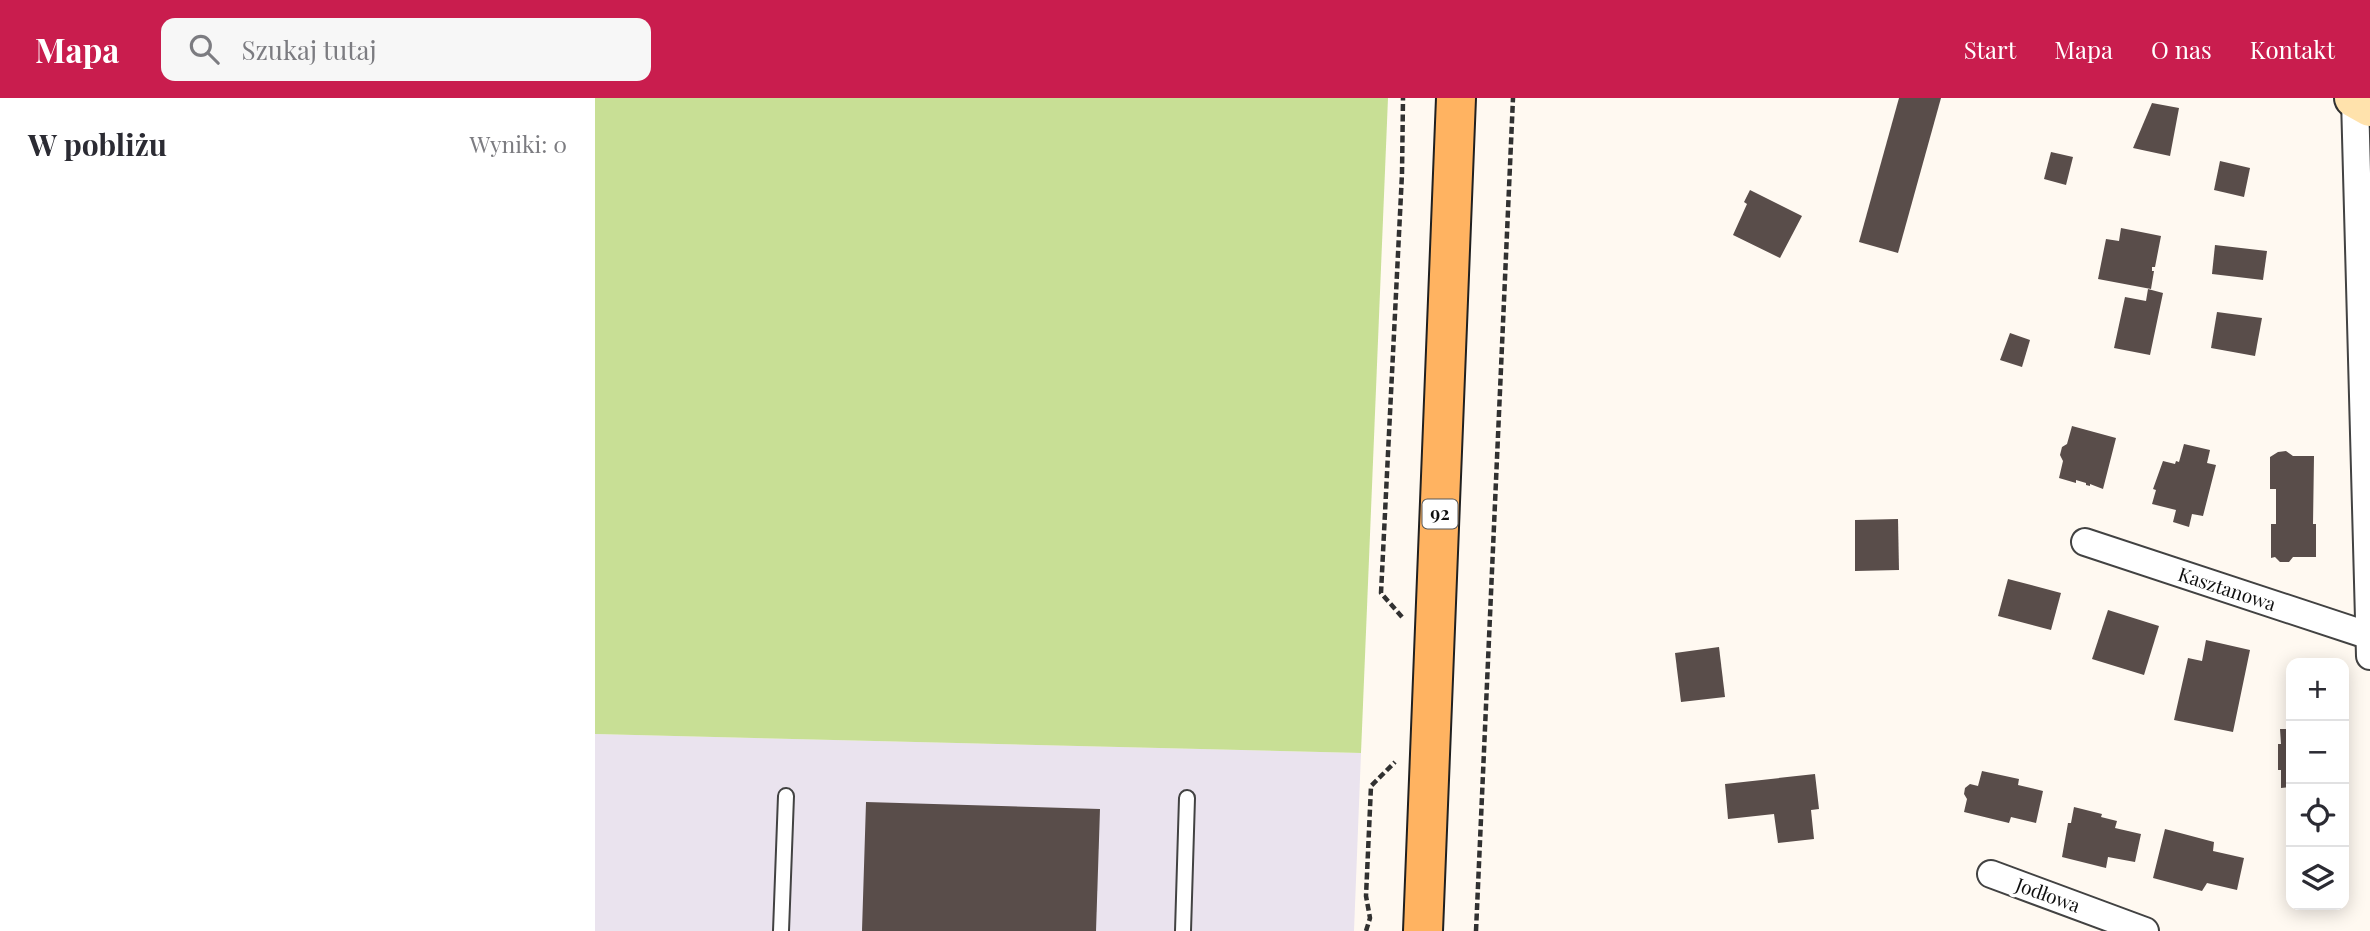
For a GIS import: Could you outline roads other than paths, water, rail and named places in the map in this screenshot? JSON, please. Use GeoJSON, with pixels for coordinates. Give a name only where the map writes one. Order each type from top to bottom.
{"type":"FeatureCollection","features":[{"type":"Feature","properties":{"kind":"main road","name":"92"},"geometry":{"type":"LineString","coordinates":[[1423,931],[1456,98]]}},
{"type":"Feature","properties":{"kind":"street"},"geometry":{"type":"LineString","coordinates":[[2355,98],[2370,107]]}},
{"type":"Feature","properties":{"kind":"street"},"geometry":{"type":"LineString","coordinates":[[2355,98],[2370,656]]}},
{"type":"Feature","properties":{"kind":"street","name":"Kasztanowa"},"geometry":{"type":"LineString","coordinates":[[2085,542],[2369,636]]}},
{"type":"Feature","properties":{"kind":"street","name":"Jodłowa"},"geometry":{"type":"LineString","coordinates":[[1991,874],[2145,931]]}},
{"type":"Feature","properties":{"kind":"lane"},"geometry":{"type":"LineString","coordinates":[[781,931],[786,796]]}},
{"type":"Feature","properties":{"kind":"lane"},"geometry":{"type":"LineString","coordinates":[[1183,931],[1187,798]]}}]}
